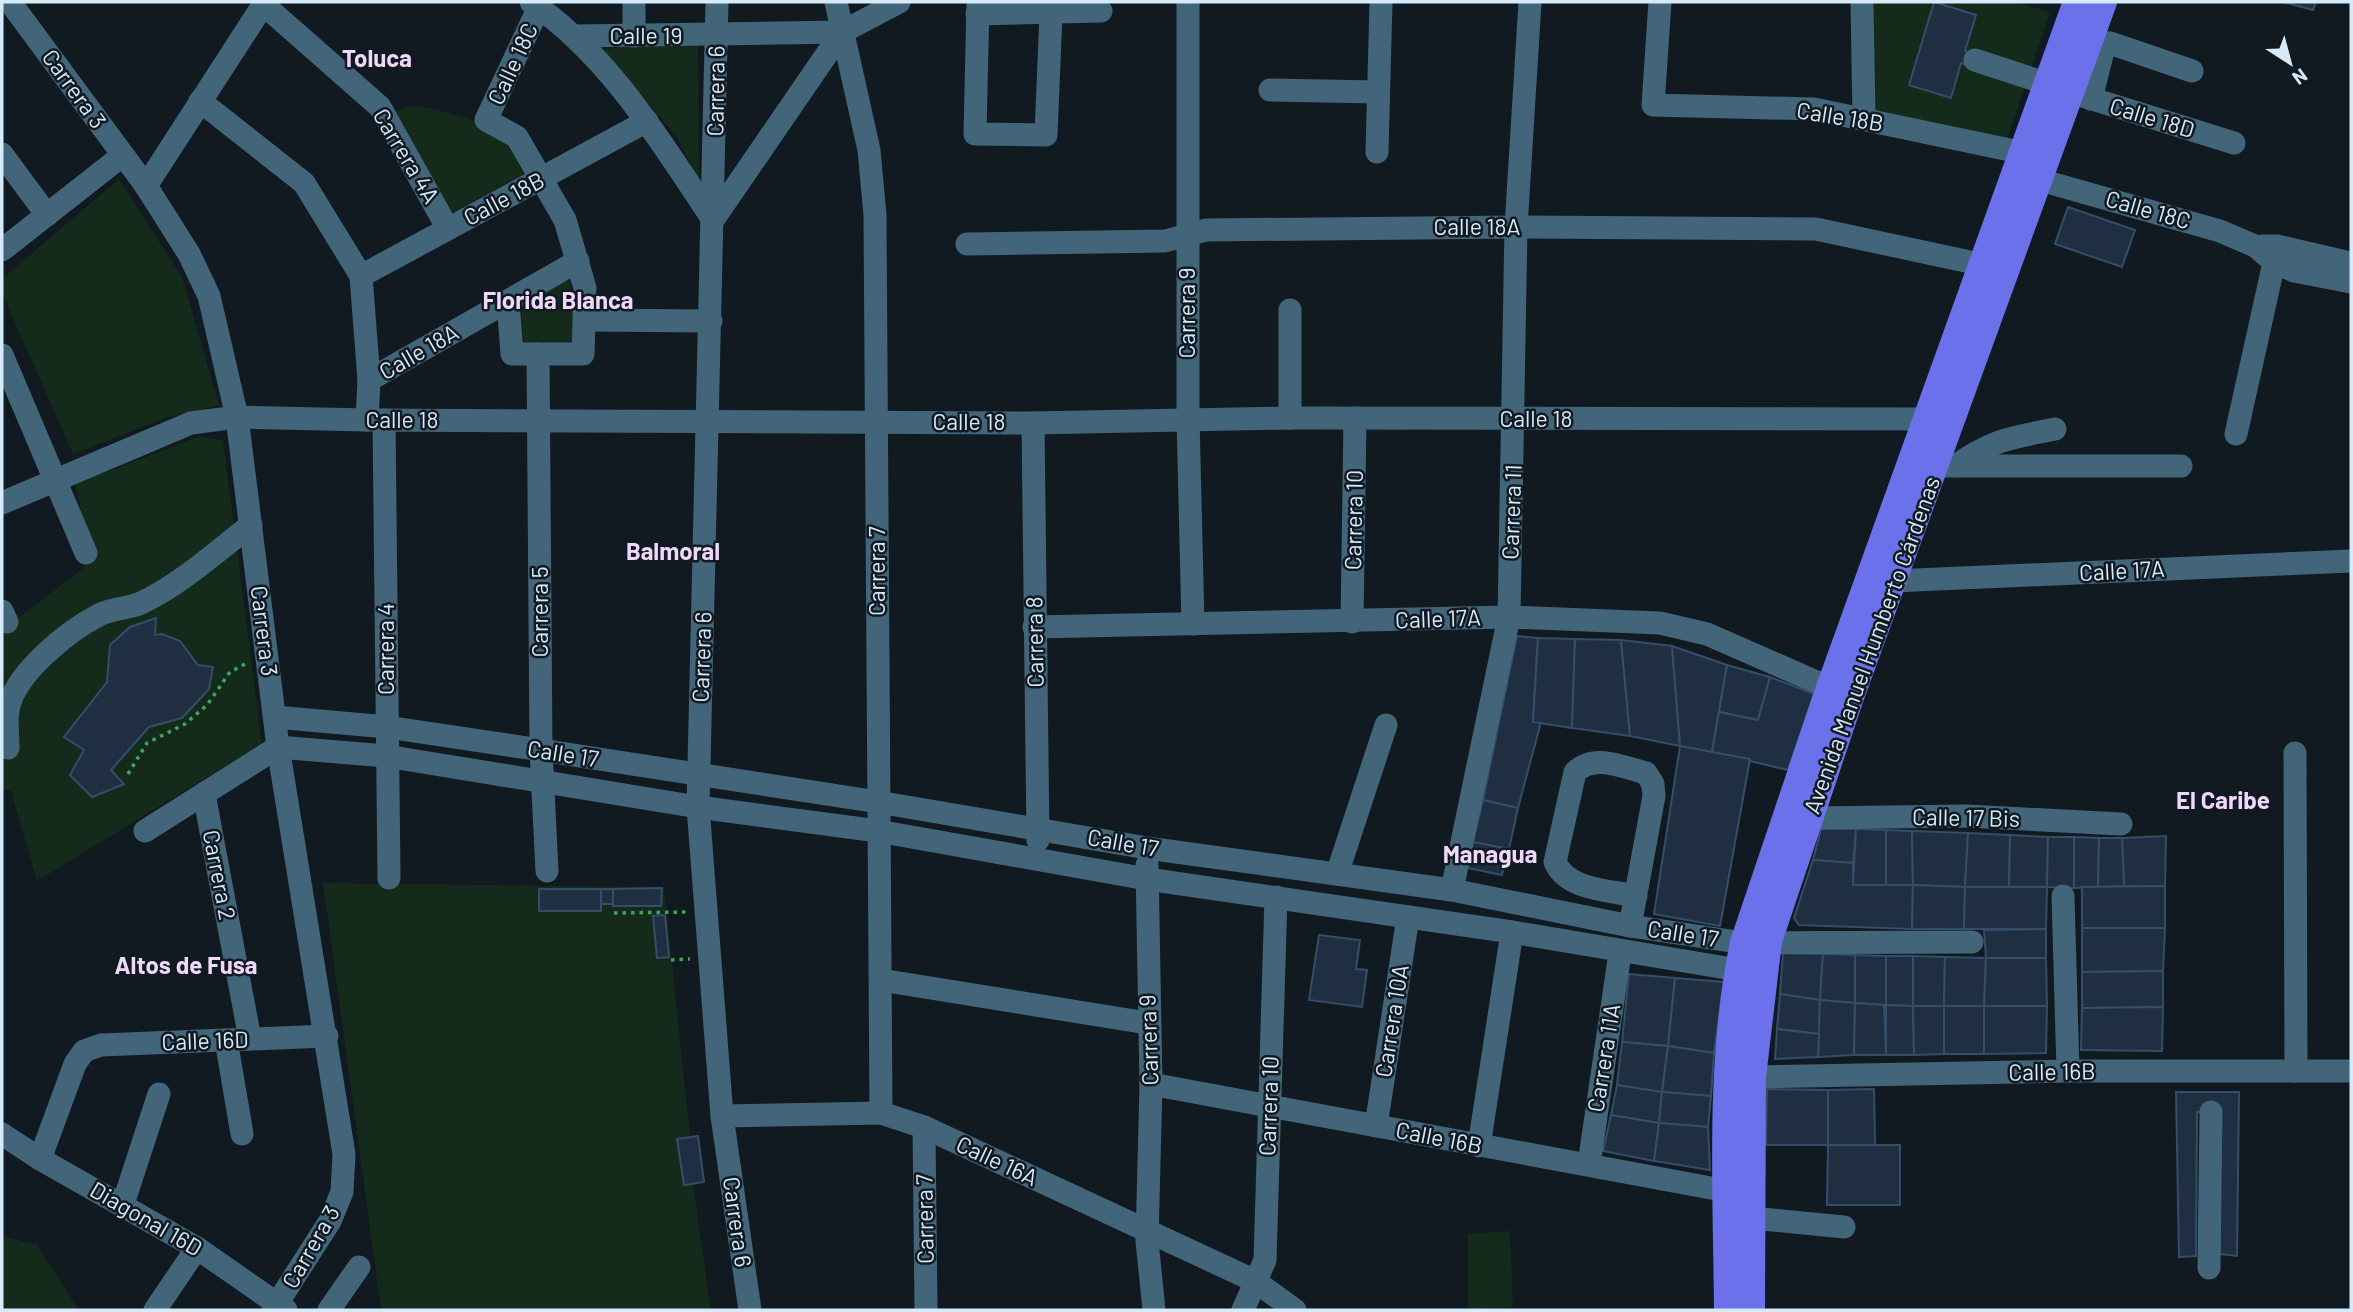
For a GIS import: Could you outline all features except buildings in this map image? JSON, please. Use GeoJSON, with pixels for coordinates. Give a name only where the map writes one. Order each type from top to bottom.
{"type":"FeatureCollection","features":[{"type":"Feature","properties":{"kind":"main road","name":"Avenida Manuel Humberto Cárdenas"},"geometry":{"type":"LineString","coordinates":[[1756,942],[1811,818],[1893,581],[1945,466],[1940,419],[1984,265],[2024,153],[2069,92],[2077,2]]}},
{"type":"Feature","properties":{"kind":"main road","name":"Avenida Manuel Humberto Cárdenas"},"geometry":{"type":"LineString","coordinates":[[1728,1310],[1729,1076],[1756,942],[1830,688],[2040,180],[2103,2]]}},
{"type":"Feature","properties":{"kind":"main road","name":"Avenida Manuel Humberto Cárdenas"},"geometry":{"type":"LineString","coordinates":[[1750,970],[1751,1310]]}},
{"type":"Feature","properties":{"kind":"street","name":"Carrera 3"},"geometry":{"type":"LineString","coordinates":[[10,2],[146,186],[189,254],[209,296],[226,356],[237,417],[278,747],[327,1036],[344,1154],[342,1192],[330,1221],[279,1308]]}},
{"type":"Feature","properties":{"kind":"street"},"geometry":{"type":"LineString","coordinates":[[634,36],[635,2]]}},
{"type":"Feature","properties":{"kind":"street","name":"Carrera 6"},"geometry":{"type":"LineString","coordinates":[[718,2],[698,807],[722,1116],[750,1310]]}},
{"type":"Feature","properties":{"kind":"street","name":"Carrera 7"},"geometry":{"type":"LineString","coordinates":[[836,2],[870,163],[875,215],[881,1113]]}},
{"type":"Feature","properties":{"kind":"street","name":"Calle 19"},"geometry":{"type":"LineString","coordinates":[[576,36],[717,36],[842,32],[899,2]]}},
{"type":"Feature","properties":{"kind":"street","name":"Carrera 9"},"geometry":{"type":"LineString","coordinates":[[1188,2],[1186,236],[1194,624]]}},
{"type":"Feature","properties":{"kind":"street"},"geometry":{"type":"LineString","coordinates":[[1377,152],[1381,2]]}},
{"type":"Feature","properties":{"kind":"street","name":"Carrera 11"},"geometry":{"type":"LineString","coordinates":[[1452,890],[1509,617],[1516,227],[1530,2]]}},
{"type":"Feature","properties":{"kind":"street","name":"Calle 18B"},"geometry":{"type":"LineString","coordinates":[[1660,2],[1653,105],[1814,109],[2024,153]]}},
{"type":"Feature","properties":{"kind":"street"},"geometry":{"type":"LineString","coordinates":[[1862,2],[1864,119]]}},
{"type":"Feature","properties":{"kind":"street"},"geometry":{"type":"LineString","coordinates":[[146,186],[264,3]]}},
{"type":"Feature","properties":{"kind":"street","name":"Carrera 4A"},"geometry":{"type":"LineString","coordinates":[[264,3],[380,107],[448,229]]}},
{"type":"Feature","properties":{"kind":"street"},"geometry":{"type":"LineString","coordinates":[[535,4],[576,36],[647,121],[713,220]]}},
{"type":"Feature","properties":{"kind":"street","name":"Calle 18C"},"geometry":{"type":"LineString","coordinates":[[535,4],[486,120],[517,137],[542,178]]}},
{"type":"Feature","properties":{"kind":"street"},"geometry":{"type":"LineString","coordinates":[[1051,14],[1046,135],[975,134],[977,8],[1051,14],[1101,12]]}},
{"type":"Feature","properties":{"kind":"street","name":"Calle 19"},"geometry":{"type":"LineString","coordinates":[[713,220],[842,32]]}},
{"type":"Feature","properties":{"kind":"street"},"geometry":{"type":"LineString","coordinates":[[2069,92],[2110,43],[2192,71]]}},
{"type":"Feature","properties":{"kind":"street","name":"Calle 18D"},"geometry":{"type":"LineString","coordinates":[[1975,60],[2234,143]]}},
{"type":"Feature","properties":{"kind":"street"},"geometry":{"type":"LineString","coordinates":[[1270,90],[1378,92]]}},
{"type":"Feature","properties":{"kind":"street","name":"Carrera 4"},"geometry":{"type":"LineString","coordinates":[[200,101],[304,183],[361,276],[369,380],[376,420],[387,727],[388,878]]}},
{"type":"Feature","properties":{"kind":"street","name":"Calle 18B"},"geometry":{"type":"LineString","coordinates":[[361,276],[647,121]]}},
{"type":"Feature","properties":{"kind":"street"},"geometry":{"type":"LineString","coordinates":[[2,154],[47,215]]}},
{"type":"Feature","properties":{"kind":"street"},"geometry":{"type":"LineString","coordinates":[[2,250],[123,155]]}},
{"type":"Feature","properties":{"kind":"street"},"geometry":{"type":"LineString","coordinates":[[508,301],[512,354],[583,354],[585,288],[565,220],[542,178]]}},
{"type":"Feature","properties":{"kind":"street","name":"Calle 18C"},"geometry":{"type":"LineString","coordinates":[[2040,180],[2220,231],[2268,251],[2294,271],[2351,277]]}},
{"type":"Feature","properties":{"kind":"street","name":"Calle 18A"},"geometry":{"type":"LineString","coordinates":[[967,244],[1165,242],[1206,230],[1516,227],[1816,229],[1984,265]]}},
{"type":"Feature","properties":{"kind":"street"},"geometry":{"type":"LineString","coordinates":[[2236,434],[2268,251]]}},
{"type":"Feature","properties":{"kind":"street","name":"Calle 18A"},"geometry":{"type":"LineString","coordinates":[[369,380],[578,261]]}},
{"type":"Feature","properties":{"kind":"street"},"geometry":{"type":"LineString","coordinates":[[1290,310],[1290,418]]}},
{"type":"Feature","properties":{"kind":"street"},"geometry":{"type":"LineString","coordinates":[[585,320],[711,321]]}},
{"type":"Feature","properties":{"kind":"street","name":"Carrera 5"},"geometry":{"type":"LineString","coordinates":[[538,354],[541,750],[547,871]]}},
{"type":"Feature","properties":{"kind":"street"},"geometry":{"type":"LineString","coordinates":[[2,355],[86,553]]}},
{"type":"Feature","properties":{"kind":"street","name":"Calle 18"},"geometry":{"type":"LineString","coordinates":[[2,503],[191,423],[237,417],[1033,423],[1188,418],[1940,419]]}},
{"type":"Feature","properties":{"kind":"street","name":"Carrera 10"},"geometry":{"type":"LineString","coordinates":[[1352,622],[1355,418]]}},
{"type":"Feature","properties":{"kind":"street","name":"Carrera 8"},"geometry":{"type":"LineString","coordinates":[[1033,423],[1038,861]]}},
{"type":"Feature","properties":{"kind":"street"},"geometry":{"type":"LineString","coordinates":[[1945,466],[1998,440],[2055,429]]}},
{"type":"Feature","properties":{"kind":"street"},"geometry":{"type":"LineString","coordinates":[[1945,466],[2181,466]]}},
{"type":"Feature","properties":{"kind":"street"},"geometry":{"type":"LineString","coordinates":[[8,748],[8,709],[20,683],[41,659],[72,632],[101,614],[139,604],[162,590],[251,525]]}},
{"type":"Feature","properties":{"kind":"street","name":"Calle 17A"},"geometry":{"type":"LineString","coordinates":[[1893,581],[2351,561]]}},
{"type":"Feature","properties":{"kind":"street","name":"Calle 17A"},"geometry":{"type":"LineString","coordinates":[[1034,627],[1509,617],[1660,623],[1729,643],[1830,688]]}},
{"type":"Feature","properties":{"kind":"street","name":"Calle 17"},"geometry":{"type":"LineString","coordinates":[[275,717],[387,727],[878,802],[1147,848],[1452,890],[1630,926],[1756,942],[1972,942]]}},
{"type":"Feature","properties":{"kind":"street"},"geometry":{"type":"LineString","coordinates":[[1337,874],[1386,725]]}},
{"type":"Feature","properties":{"kind":"street"},"geometry":{"type":"LineString","coordinates":[[145,831],[278,747]]}},
{"type":"Feature","properties":{"kind":"street","name":"Calle 17"},"geometry":{"type":"LineString","coordinates":[[278,747],[386,756],[698,807],[878,831],[1146,879],[1511,932],[1620,953],[1750,970]]}},
{"type":"Feature","properties":{"kind":"street"},"geometry":{"type":"LineString","coordinates":[[2295,753],[2295,1071]]}},
{"type":"Feature","properties":{"kind":"street"},"geometry":{"type":"LineString","coordinates":[[1630,926],[1636,896],[1653,784],[1646,772],[1598,761],[1586,762],[1575,772],[1555,862],[1560,873],[1571,881],[1636,896]]}},
{"type":"Feature","properties":{"kind":"street","name":"Carrera 2"},"geometry":{"type":"LineString","coordinates":[[204,794],[250,1039]]}},
{"type":"Feature","properties":{"kind":"street","name":"Calle 17 Bis"},"geometry":{"type":"LineString","coordinates":[[1811,818],[1967,816],[2122,824]]}},
{"type":"Feature","properties":{"kind":"street","name":"Carrera 9"},"geometry":{"type":"LineString","coordinates":[[1147,848],[1147,1023],[1151,1084],[1149,1232],[1154,1310]]}},
{"type":"Feature","properties":{"kind":"street"},"geometry":{"type":"LineString","coordinates":[[2063,896],[2068,1071]]}},
{"type":"Feature","properties":{"kind":"street","name":"Carrera 10"},"geometry":{"type":"LineString","coordinates":[[1244,1310],[1265,1260],[1276,897]]}},
{"type":"Feature","properties":{"kind":"street","name":"Carrera 10A"},"geometry":{"type":"LineString","coordinates":[[1376,1126],[1408,917]]}},
{"type":"Feature","properties":{"kind":"street"},"geometry":{"type":"LineString","coordinates":[[1479,1146],[1511,932]]}},
{"type":"Feature","properties":{"kind":"street","name":"Carrera 11A"},"geometry":{"type":"LineString","coordinates":[[1588,1164],[1620,953]]}},
{"type":"Feature","properties":{"kind":"street"},"geometry":{"type":"LineString","coordinates":[[881,981],[1147,1023]]}},
{"type":"Feature","properties":{"kind":"street","name":"Calle 16D"},"geometry":{"type":"LineString","coordinates":[[40,1159],[75,1064],[85,1051],[101,1045],[327,1036]]}},
{"type":"Feature","properties":{"kind":"street"},"geometry":{"type":"LineString","coordinates":[[226,1040],[242,1134]]}},
{"type":"Feature","properties":{"kind":"street","name":"Calle 16B"},"geometry":{"type":"LineString","coordinates":[[1752,1077],[2068,1071],[2214,1079],[2295,1071],[2351,1071]]}},
{"type":"Feature","properties":{"kind":"street","name":"Calle 16B"},"geometry":{"type":"LineString","coordinates":[[1151,1084],[1727,1191]]}},
{"type":"Feature","properties":{"kind":"street"},"geometry":{"type":"LineString","coordinates":[[123,1205],[159,1094]]}},
{"type":"Feature","properties":{"kind":"street"},"geometry":{"type":"LineString","coordinates":[[2209,1268],[2211,1112]]}},
{"type":"Feature","properties":{"kind":"street","name":"Calle 16A"},"geometry":{"type":"LineString","coordinates":[[722,1116],[881,1113],[923,1127],[1255,1281],[1295,1310]]}},
{"type":"Feature","properties":{"kind":"street","name":"Carrera 7"},"geometry":{"type":"LineString","coordinates":[[923,1127],[927,1310]]}},
{"type":"Feature","properties":{"kind":"street","name":"Diagonal 16D"},"geometry":{"type":"LineString","coordinates":[[2,1134],[40,1159],[197,1248],[279,1308]]}},
{"type":"Feature","properties":{"kind":"street"},"geometry":{"type":"LineString","coordinates":[[1752,1218],[1844,1227]]}},
{"type":"Feature","properties":{"kind":"street"},"geometry":{"type":"LineString","coordinates":[[155,1310],[197,1248]]}},
{"type":"Feature","properties":{"kind":"street"},"geometry":{"type":"LineString","coordinates":[[329,1310],[359,1267]]}},
{"type":"Feature","properties":{"kind":"path"},"geometry":{"type":"LineString","coordinates":[[128,774],[146,743],[185,724],[207,705],[230,672],[252,660],[268,658]]}},
{"type":"Feature","properties":{"kind":"path"},"geometry":{"type":"LineString","coordinates":[[614,913],[706,911]]}},
{"type":"Feature","properties":{"kind":"green space"},"geometry":{"type":"Polygon","coordinates":[[[1871,2],[2015,2],[2050,12],[2007,140],[1873,111],[1871,2]]]}},
{"type":"Feature","properties":{"kind":"green space"},"geometry":{"type":"Polygon","coordinates":[[[636,43],[698,46],[699,181],[677,137],[602,50],[636,43]]]}},
{"type":"Feature","properties":{"kind":"green space"},"geometry":{"type":"Polygon","coordinates":[[[412,106],[451,113],[489,128],[513,147],[527,173],[451,213],[391,112],[412,106]]]}},
{"type":"Feature","properties":{"kind":"green space"},"geometry":{"type":"Polygon","coordinates":[[[119,179],[182,277],[219,405],[169,417],[73,454],[2,293],[2,279],[119,179]]]}},
{"type":"Feature","properties":{"kind":"green space"},"geometry":{"type":"Polygon","coordinates":[[[570,280],[576,344],[523,343],[521,301],[570,280]]]}},
{"type":"Feature","properties":{"kind":"green space"},"geometry":{"type":"Polygon","coordinates":[[[198,437],[223,440],[262,744],[37,881],[11,791],[2,790],[2,631],[92,561],[75,484],[198,437]]]}},
{"type":"Feature","properties":{"kind":"green space"},"geometry":{"type":"Polygon","coordinates":[[[323,883],[664,887],[690,1136],[698,1136],[704,1182],[693,1185],[711,1310],[381,1310],[323,883]]]}},
{"type":"Feature","properties":{"kind":"green space"},"geometry":{"type":"Polygon","coordinates":[[[1510,1231],[1513,1307],[1468,1310],[1468,1234],[1510,1231]]]}},
{"type":"Feature","properties":{"kind":"green space"},"geometry":{"type":"Polygon","coordinates":[[[2,1236],[37,1245],[79,1310],[2,1310],[2,1236]]]}},
{"type":"Feature","properties":{"kind":"district","name":"Toluca"},"geometry":{"type":"Point","coordinates":[377,59]}},
{"type":"Feature","properties":{"kind":"district","name":"Florida Blanca"},"geometry":{"type":"Point","coordinates":[558,301]}},
{"type":"Feature","properties":{"kind":"district","name":"Balmoral"},"geometry":{"type":"Point","coordinates":[673,552]}},
{"type":"Feature","properties":{"kind":"district","name":"El Caribe"},"geometry":{"type":"Point","coordinates":[2223,801]}},
{"type":"Feature","properties":{"kind":"district","name":"Managua"},"geometry":{"type":"Point","coordinates":[1490,855]}},
{"type":"Feature","properties":{"kind":"district","name":"Altos de Fusa"},"geometry":{"type":"Point","coordinates":[186,966]}}]}
